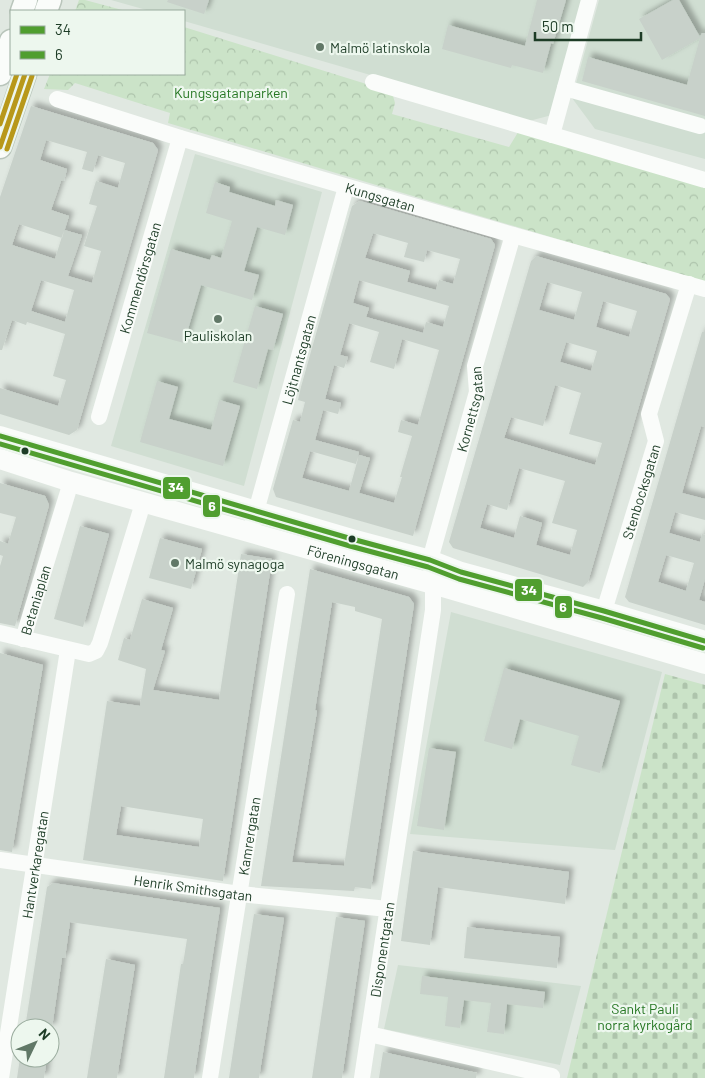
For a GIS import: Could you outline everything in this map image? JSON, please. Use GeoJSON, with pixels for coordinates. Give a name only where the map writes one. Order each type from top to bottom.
{"type":"FeatureCollection","features":[{"type":"Feature","properties":{"kind":"main road"},"geometry":{"type":"LineString","coordinates":[[0,74],[10,44]]}},
{"type":"Feature","properties":{"kind":"main road"},"geometry":{"type":"LineString","coordinates":[[0,147],[25,75]]}},
{"type":"Feature","properties":{"kind":"street"},"geometry":{"type":"LineString","coordinates":[[552,135],[589,0]]}},
{"type":"Feature","properties":{"kind":"street"},"geometry":{"type":"LineString","coordinates":[[374,82],[705,180]]}},
{"type":"Feature","properties":{"kind":"street"},"geometry":{"type":"LineString","coordinates":[[565,88],[700,126]]}},
{"type":"Feature","properties":{"kind":"street","name":"Kungsgatan"},"geometry":{"type":"LineString","coordinates":[[57,99],[180,138],[705,289]]}},
{"type":"Feature","properties":{"kind":"street","name":"Kommendörsgatan"},"geometry":{"type":"LineString","coordinates":[[99,417],[180,138]]}},
{"type":"Feature","properties":{"kind":"street","name":"Löjtnantsgatan"},"geometry":{"type":"LineString","coordinates":[[250,533],[346,186]]}},
{"type":"Feature","properties":{"kind":"street","name":"Kornettsgatan"},"geometry":{"type":"LineString","coordinates":[[434,584],[430,560],[477,392],[475,366],[514,235]]}},
{"type":"Feature","properties":{"kind":"street","name":"Stenbocksgatan"},"geometry":{"type":"LineString","coordinates":[[604,611],[656,442],[649,414],[688,284]]}},
{"type":"Feature","properties":{"kind":"street","name":"Föreningsgatan"},"geometry":{"type":"LineString","coordinates":[[0,436],[430,560],[461,572],[705,641]]}},
{"type":"Feature","properties":{"kind":"street","name":"Föreningsgatan"},"geometry":{"type":"LineString","coordinates":[[0,459],[143,503],[434,584],[705,664]]}},
{"type":"Feature","properties":{"kind":"street","name":"Betaniaplan"},"geometry":{"type":"LineString","coordinates":[[71,482],[23,639],[89,654],[96,651],[143,503]]}},
{"type":"Feature","properties":{"kind":"street","name":"Disponentgatan"},"geometry":{"type":"LineString","coordinates":[[362,1078],[433,610],[434,584]]}},
{"type":"Feature","properties":{"kind":"street","name":"Kamrergatan"},"geometry":{"type":"LineString","coordinates":[[210,1078],[286,594]]}},
{"type":"Feature","properties":{"kind":"street"},"geometry":{"type":"LineString","coordinates":[[0,633],[23,639]]}},
{"type":"Feature","properties":{"kind":"street","name":"Hantverkaregatan"},"geometry":{"type":"LineString","coordinates":[[1,1078],[36,866],[68,650]]}},
{"type":"Feature","properties":{"kind":"street","name":"Henrik Smithsgatan"},"geometry":{"type":"LineString","coordinates":[[0,860],[240,894],[388,909]]}},
{"type":"Feature","properties":{"kind":"street"},"geometry":{"type":"LineString","coordinates":[[369,1034],[552,1076]]}},
{"type":"Feature","properties":{"kind":"shaded area"},"geometry":{"type":"Polygon","coordinates":[[[111,0],[584,0],[552,115],[529,121],[185,21],[185,10],[146,10],[111,0]]]}},
{"type":"Feature","properties":{"kind":"shaded area"},"geometry":{"type":"Polygon","coordinates":[[[599,0],[705,0],[705,159],[595,129],[572,98],[599,0]]]}},
{"type":"Feature","properties":{"kind":"shaded area","name":"Pauliskolan"},"geometry":{"type":"Polygon","coordinates":[[[195,154],[322,192],[244,486],[111,446],[195,154]]]}},
{"type":"Feature","properties":{"kind":"shaded area"},"geometry":{"type":"Polygon","coordinates":[[[451,612],[662,672],[615,850],[410,834],[451,612]]]}},
{"type":"Feature","properties":{"kind":"shaded area"},"geometry":{"type":"Polygon","coordinates":[[[398,965],[581,986],[560,1065],[384,1029],[398,965]]]}},
{"type":"Feature","properties":{"kind":"green space"},"geometry":{"type":"Polygon","coordinates":[[[79,0],[85,0],[122,10],[75,10],[79,0]]]}},
{"type":"Feature","properties":{"kind":"green space","name":"Kungsgatanparken"},"geometry":{"type":"Polygon","coordinates":[[[185,27],[392,92],[395,103],[392,114],[509,147],[520,129],[705,184],[705,283],[168,123],[170,113],[75,83],[68,90],[44,89],[50,75],[185,75],[185,27]]]}},
{"type":"Feature","properties":{"kind":"green space","name":"Sankt Pauli norra kyrkogård"},"geometry":{"type":"Polygon","coordinates":[[[665,674],[705,685],[705,1078],[567,1078],[665,674]]]}},
{"type":"Feature","properties":{"kind":"building"},"geometry":{"type":"Polygon","coordinates":[[[168,0],[209,0],[204,14],[167,2],[168,0]]]}},
{"type":"Feature","properties":{"kind":"building"},"geometry":{"type":"Polygon","coordinates":[[[537,0],[566,0],[543,73],[512,65],[511,68],[442,49],[448,25],[525,46],[537,0]]]}},
{"type":"Feature","properties":{"kind":"building"},"geometry":{"type":"Polygon","coordinates":[[[673,0],[679,0],[700,37],[702,33],[705,33],[705,116],[582,81],[588,57],[687,85],[700,38],[662,60],[639,19],[673,0]]]}},
{"type":"Feature","properties":{"kind":"building"},"geometry":{"type":"Polygon","coordinates":[[[31,106],[153,143],[158,150],[77,430],[69,435],[0,414],[0,388],[58,406],[66,380],[53,376],[65,334],[27,322],[26,325],[12,320],[2,350],[0,350],[0,197],[31,106]],[[46,140],[40,160],[67,169],[64,181],[61,181],[51,210],[69,216],[65,230],[82,235],[68,276],[92,283],[101,251],[84,246],[97,206],[89,204],[96,181],[118,188],[125,163],[98,155],[93,172],[82,169],[87,152],[46,140]],[[19,224],[12,245],[55,259],[62,238],[19,224]],[[41,280],[31,311],[65,322],[74,290],[41,280]]]}},
{"type":"Feature","properties":{"kind":"building"},"geometry":{"type":"Polygon","coordinates":[[[215,182],[230,187],[229,192],[275,206],[276,200],[293,205],[285,235],[257,227],[244,271],[259,275],[252,300],[201,285],[184,343],[147,333],[171,249],[210,260],[212,255],[221,258],[232,221],[206,213],[215,182]]]}},
{"type":"Feature","properties":{"kind":"building"},"geometry":{"type":"Polygon","coordinates":[[[360,201],[491,239],[495,245],[413,536],[276,497],[273,489],[293,420],[300,422],[305,402],[298,400],[301,387],[352,206],[360,201]],[[373,233],[365,258],[410,271],[407,282],[436,290],[439,280],[453,284],[460,259],[427,250],[424,262],[404,257],[408,243],[373,233]],[[359,280],[353,303],[369,308],[366,317],[423,333],[426,322],[443,327],[449,306],[359,280]],[[349,323],[340,355],[348,357],[344,368],[334,365],[325,399],[341,403],[338,414],[323,410],[315,440],[359,452],[356,464],[310,451],[302,478],[349,491],[359,455],[370,458],[359,493],[394,503],[412,436],[398,432],[401,420],[418,425],[439,350],[402,339],[394,369],[370,362],[379,332],[349,323]]]}},
{"type":"Feature","properties":{"kind":"building"},"geometry":{"type":"Polygon","coordinates":[[[536,256],[666,294],[670,299],[588,582],[583,587],[453,548],[449,542],[531,261],[536,256]],[[547,282],[539,310],[574,320],[582,292],[547,282]],[[603,301],[596,327],[629,337],[637,311],[603,301]],[[566,342],[560,362],[591,371],[597,351],[566,342]],[[555,385],[543,426],[511,417],[504,438],[595,465],[602,443],[569,434],[581,393],[555,385]],[[519,468],[507,510],[487,504],[480,528],[514,538],[520,516],[542,523],[536,545],[570,555],[577,530],[552,523],[565,481],[519,468]]]}},
{"type":"Feature","properties":{"kind":"building"},"geometry":{"type":"Polygon","coordinates":[[[255,306],[283,314],[273,350],[268,349],[257,389],[233,382],[255,306]]]}},
{"type":"Feature","properties":{"kind":"building"},"geometry":{"type":"Polygon","coordinates":[[[702,332],[705,332],[705,427],[701,426],[682,493],[705,499],[705,520],[675,512],[669,533],[700,542],[702,534],[705,535],[705,579],[699,600],[705,602],[705,625],[629,602],[625,597],[702,332]],[[666,555],[658,582],[686,591],[694,563],[666,555]]]}},
{"type":"Feature","properties":{"kind":"building"},"geometry":{"type":"Polygon","coordinates":[[[157,381],[178,387],[169,419],[211,430],[219,400],[240,406],[223,466],[140,442],[157,381]]]}},
{"type":"Feature","properties":{"kind":"building"},"geometry":{"type":"Polygon","coordinates":[[[0,483],[45,496],[49,505],[15,626],[0,623],[0,566],[3,556],[0,555],[0,541],[8,544],[16,517],[0,513],[0,483]]]}},
{"type":"Feature","properties":{"kind":"building"},"geometry":{"type":"Polygon","coordinates":[[[80,526],[109,534],[83,627],[54,619],[80,526]]]}},
{"type":"Feature","properties":{"kind":"building","name":"Malmö synagoga"},"geometry":{"type":"Polygon","coordinates":[[[160,538],[202,549],[191,589],[149,578],[160,538]]]}},
{"type":"Feature","properties":{"kind":"building"},"geometry":{"type":"Polygon","coordinates":[[[241,554],[272,559],[223,881],[83,860],[107,701],[140,706],[146,669],[118,660],[124,638],[130,640],[142,599],[173,608],[161,650],[165,651],[153,690],[219,700],[241,554]],[[121,806],[116,835],[199,847],[203,819],[121,806]]]}},
{"type":"Feature","properties":{"kind":"building"},"geometry":{"type":"Polygon","coordinates":[[[310,569],[409,597],[414,604],[371,889],[355,887],[354,891],[261,886],[310,569]],[[332,602],[315,710],[317,711],[292,862],[344,866],[382,619],[355,611],[355,607],[332,602]]]}},
{"type":"Feature","properties":{"kind":"building"},"geometry":{"type":"Polygon","coordinates":[[[0,653],[43,665],[12,852],[0,850],[0,653]]]}},
{"type":"Feature","properties":{"kind":"building"},"geometry":{"type":"Polygon","coordinates":[[[504,668],[620,701],[600,773],[571,765],[579,736],[520,719],[512,749],[484,741],[504,668]]]}},
{"type":"Feature","properties":{"kind":"building"},"geometry":{"type":"Polygon","coordinates":[[[429,748],[456,752],[444,830],[417,826],[429,748]]]}},
{"type":"Feature","properties":{"kind":"building"},"geometry":{"type":"Polygon","coordinates":[[[413,851],[569,872],[565,904],[438,887],[430,945],[401,941],[413,851]]]}},
{"type":"Feature","properties":{"kind":"building"},"geometry":{"type":"Polygon","coordinates":[[[53,883],[220,908],[194,1078],[164,1078],[181,964],[183,964],[187,939],[70,922],[65,958],[62,958],[53,1018],[27,1018],[47,887],[53,883]]]}},
{"type":"Feature","properties":{"kind":"building"},"geometry":{"type":"Polygon","coordinates":[[[254,914],[284,918],[259,1078],[229,1078],[254,914]]]}},
{"type":"Feature","properties":{"kind":"building"},"geometry":{"type":"Polygon","coordinates":[[[336,917],[365,921],[342,1078],[312,1078],[336,917]]]}},
{"type":"Feature","properties":{"kind":"building"},"geometry":{"type":"Polygon","coordinates":[[[467,927],[560,937],[557,968],[464,958],[467,927]]]}},
{"type":"Feature","properties":{"kind":"building"},"geometry":{"type":"Polygon","coordinates":[[[106,959],[135,965],[117,1078],[87,1078],[106,959]]]}},
{"type":"Feature","properties":{"kind":"building"},"geometry":{"type":"Polygon","coordinates":[[[422,976],[545,992],[543,1008],[507,1004],[504,1034],[487,1032],[491,1003],[464,1000],[460,1028],[445,1026],[448,997],[420,994],[422,976]]]}},
{"type":"Feature","properties":{"kind":"building"},"geometry":{"type":"Polygon","coordinates":[[[383,1052],[477,1073],[476,1078],[379,1078],[383,1052]]]}},
{"type":"Feature","properties":{"kind":"building"},"geometry":{"type":"Polygon","coordinates":[[[18,1068],[46,1068],[44,1078],[17,1078],[18,1068]]]}},
{"type":"Feature","properties":{"kind":"transit line"},"geometry":{"type":"LineString","coordinates":[[0,124],[17,75]]}},
{"type":"Feature","properties":{"kind":"transit line"},"geometry":{"type":"LineString","coordinates":[[0,147],[25,75]]}},
{"type":"Feature","properties":{"kind":"transit line"},"geometry":{"type":"LineString","coordinates":[[7,149],[32,76]]}},
{"type":"Feature","properties":{"kind":"transit line","name":"34"},"geometry":{"type":"LineString","coordinates":[[0,436],[430,560],[461,572],[705,641]]}},
{"type":"Feature","properties":{"kind":"transit line","name":"6"},"geometry":{"type":"LineString","coordinates":[[0,444],[428,567],[459,579],[703,648]]}},
{"type":"Feature","properties":{"kind":"place","name":"Malmö latinskola"},"geometry":{"type":"Point","coordinates":[320,47]}},
{"type":"Feature","properties":{"kind":"place","name":"Pauliskolan"},"geometry":{"type":"Point","coordinates":[218,319]}},
{"type":"Feature","properties":{"kind":"place","name":"Malmö synagoga"},"geometry":{"type":"Point","coordinates":[175,563]}}]}
